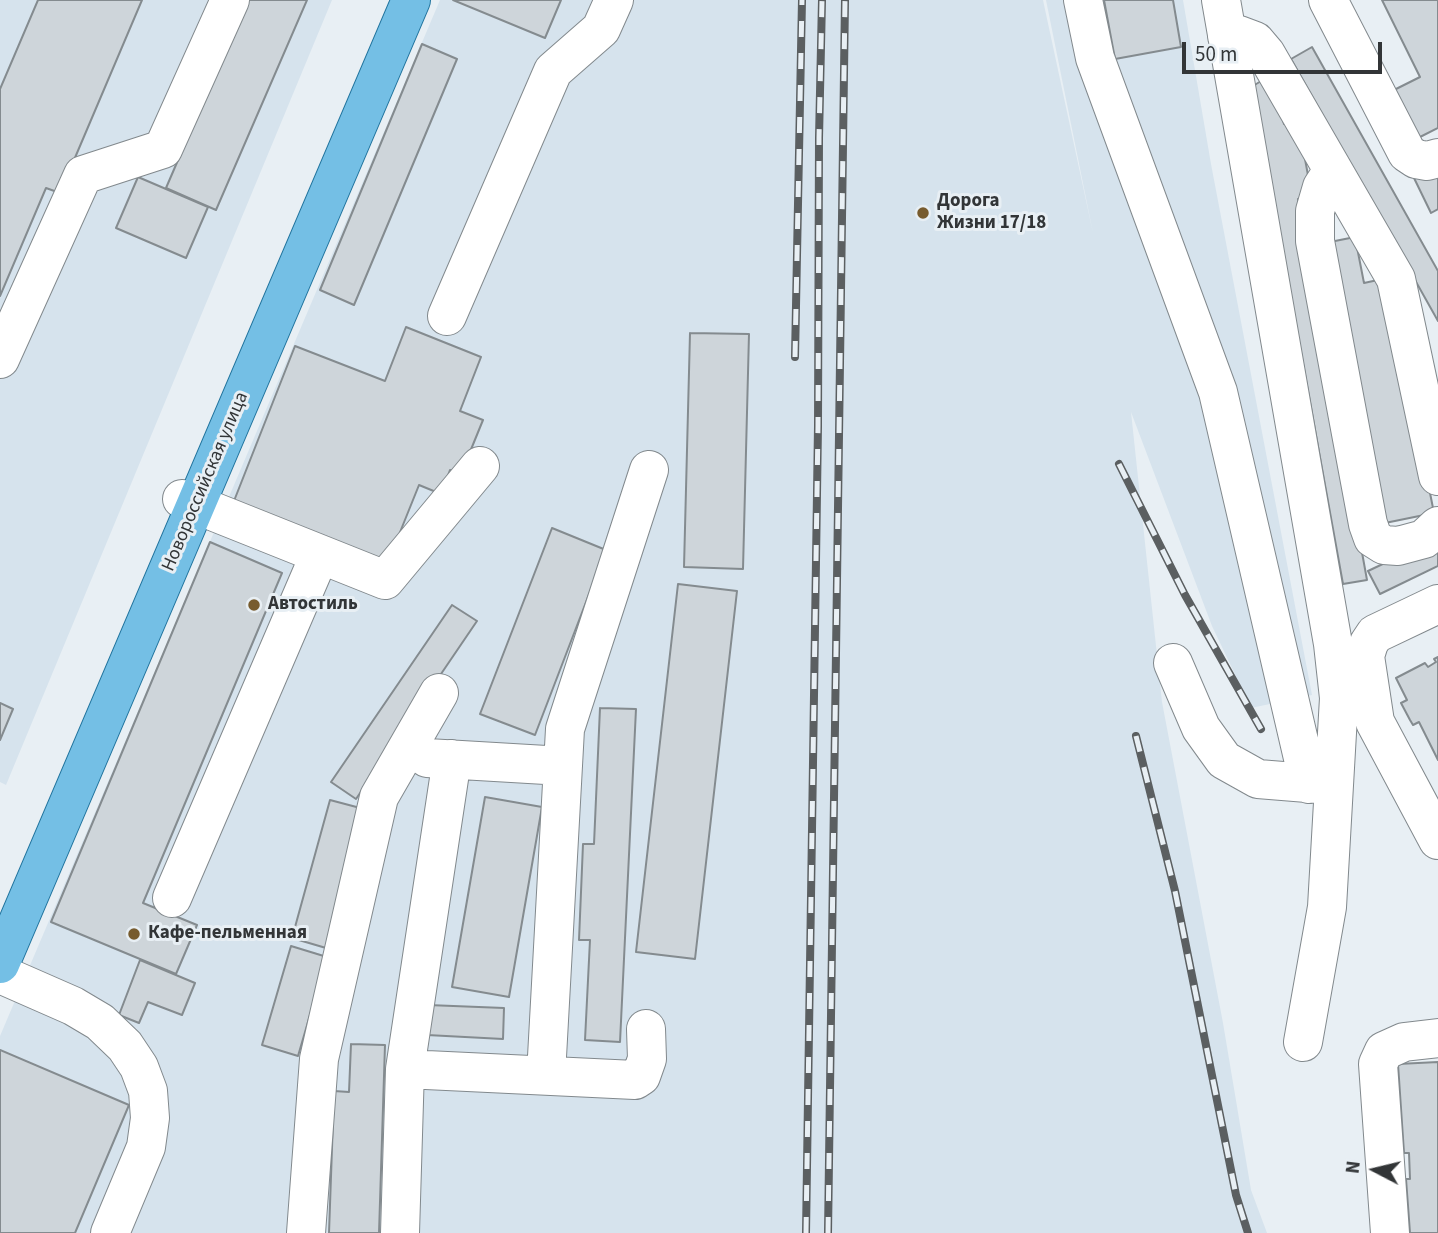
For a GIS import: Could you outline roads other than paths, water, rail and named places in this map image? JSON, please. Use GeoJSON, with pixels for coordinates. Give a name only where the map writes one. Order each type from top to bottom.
{"type":"FeatureCollection","features":[{"type":"Feature","properties":{"kind":"main road","name":"Новороссийская улица"},"geometry":{"type":"LineString","coordinates":[[0,964],[189,502],[401,3]]}},
{"type":"Feature","properties":{"kind":"main road","name":"Новороссийская улица"},"geometry":{"type":"LineString","coordinates":[[0,925],[189,502]]}},
{"type":"Feature","properties":{"kind":"lane"},"geometry":{"type":"LineString","coordinates":[[0,359],[83,176],[163,149],[230,0]]}},
{"type":"Feature","properties":{"kind":"lane"},"geometry":{"type":"LineString","coordinates":[[447,316],[553,71],[601,29],[614,0]]}},
{"type":"Feature","properties":{"kind":"lane"},"geometry":{"type":"LineString","coordinates":[[1083,0],[1095,58],[1218,392],[1322,785],[1327,907],[1303,1042]]}},
{"type":"Feature","properties":{"kind":"lane"},"geometry":{"type":"LineString","coordinates":[[1328,0],[1407,153],[1416,159],[1427,161],[1438,158]]}},
{"type":"Feature","properties":{"kind":"lane"},"geometry":{"type":"LineString","coordinates":[[1224,18],[1333,644],[1339,698],[1322,785]]}},
{"type":"Feature","properties":{"kind":"lane"},"geometry":{"type":"LineString","coordinates":[[1224,18],[1239,35],[1255,41],[1266,54],[1396,279],[1438,476]]}},
{"type":"Feature","properties":{"kind":"lane"},"geometry":{"type":"LineString","coordinates":[[1334,170],[1322,187],[1315,211],[1315,241],[1368,524],[1373,538],[1384,545],[1398,546],[1424,539],[1438,526]]}},
{"type":"Feature","properties":{"kind":"lane"},"geometry":{"type":"LineString","coordinates":[[189,502],[385,580],[480,466]]}},
{"type":"Feature","properties":{"kind":"lane"},"geometry":{"type":"LineString","coordinates":[[546,1075],[565,729],[649,470]]}},
{"type":"Feature","properties":{"kind":"lane"},"geometry":{"type":"LineString","coordinates":[[172,898],[320,554]]}},
{"type":"Feature","properties":{"kind":"lane"},"geometry":{"type":"LineString","coordinates":[[1438,604],[1375,634],[1365,656],[1376,722],[1438,840]]}},
{"type":"Feature","properties":{"kind":"lane"},"geometry":{"type":"LineString","coordinates":[[1172,663],[1201,728],[1224,760],[1258,779],[1322,785]]}},
{"type":"Feature","properties":{"kind":"lane"},"geometry":{"type":"LineString","coordinates":[[306,1233],[319,1059],[379,797],[439,693]]}},
{"type":"Feature","properties":{"kind":"lane"},"geometry":{"type":"LineString","coordinates":[[405,751],[423,758],[563,766]]}},
{"type":"Feature","properties":{"kind":"lane"},"geometry":{"type":"LineString","coordinates":[[400,1233],[405,1069],[452,759]]}},
{"type":"Feature","properties":{"kind":"lane"},"geometry":{"type":"LineString","coordinates":[[0,974],[73,1006],[100,1022],[125,1046],[139,1067],[148,1091],[150,1118],[146,1147],[110,1233]]}},
{"type":"Feature","properties":{"kind":"lane"},"geometry":{"type":"LineString","coordinates":[[405,1069],[635,1080],[641,1076],[648,1059],[646,1028]]}},
{"type":"Feature","properties":{"kind":"lane"},"geometry":{"type":"LineString","coordinates":[[1390,1233],[1378,1064],[1384,1051],[1404,1042],[1438,1038]]}},
{"type":"Feature","properties":{"kind":"railway"},"geometry":{"type":"LineString","coordinates":[[795,357],[802,0]]}},
{"type":"Feature","properties":{"kind":"railway"},"geometry":{"type":"LineString","coordinates":[[806,1233],[822,0]]}},
{"type":"Feature","properties":{"kind":"railway"},"geometry":{"type":"LineString","coordinates":[[828,1233],[845,0]]}},
{"type":"Feature","properties":{"kind":"railway"},"geometry":{"type":"LineString","coordinates":[[1119,464],[1185,595],[1261,729]]}},
{"type":"Feature","properties":{"kind":"railway"},"geometry":{"type":"LineString","coordinates":[[1136,736],[1175,891],[1236,1195],[1248,1233]]}},
{"type":"Feature","properties":{"kind":"place","name":"Дорога Жизни 17/18"},"geometry":{"type":"Point","coordinates":[923,213]}},
{"type":"Feature","properties":{"kind":"place","name":"Автостиль"},"geometry":{"type":"Point","coordinates":[254,605]}},
{"type":"Feature","properties":{"kind":"place","name":"Кафе-пельменная"},"geometry":{"type":"Point","coordinates":[134,934]}}]}
